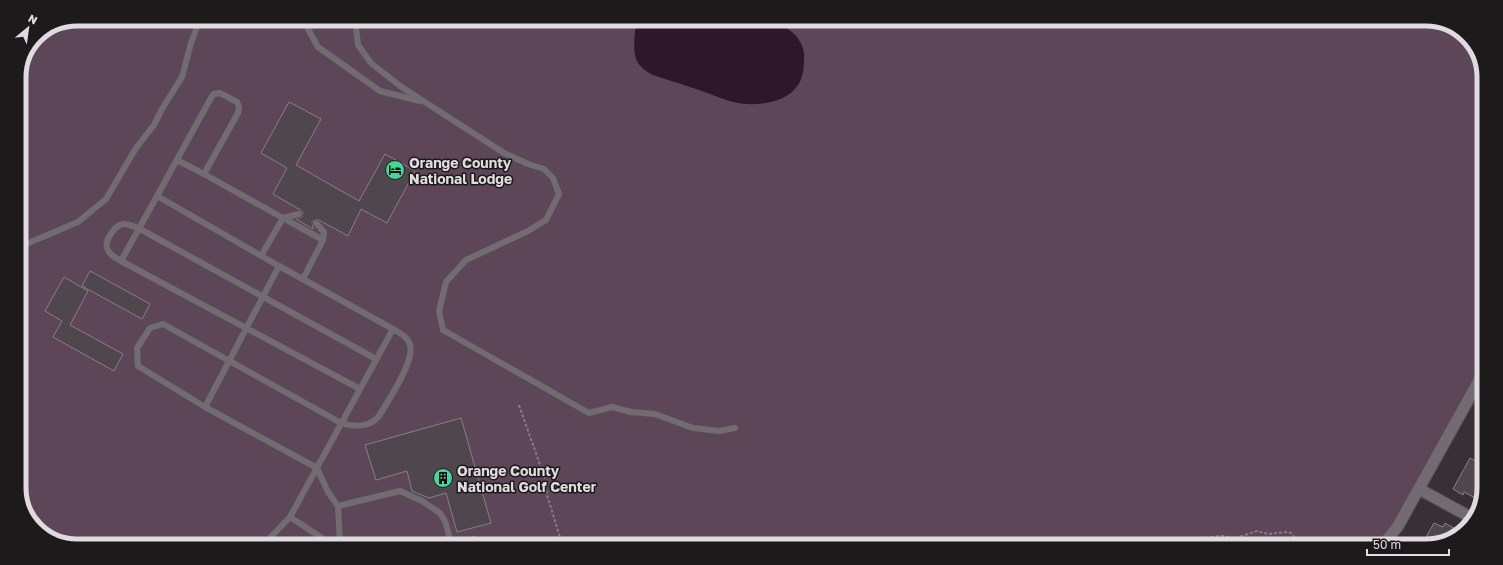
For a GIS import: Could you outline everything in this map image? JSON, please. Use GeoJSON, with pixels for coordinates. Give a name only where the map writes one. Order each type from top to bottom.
{"type":"FeatureCollection","features":[{"type":"Feature","properties":{"kind":"street"},"geometry":{"type":"LineString","coordinates":[[1388,539],[1398,526],[1477,384]]}},
{"type":"Feature","properties":{"kind":"street"},"geometry":{"type":"LineString","coordinates":[[1419,489],[1468,516]]}},
{"type":"Feature","properties":{"kind":"lane"},"geometry":{"type":"LineString","coordinates":[[26,244],[78,222],[106,199],[136,148],[154,125],[182,77],[197,26]]}},
{"type":"Feature","properties":{"kind":"lane"},"geometry":{"type":"LineString","coordinates":[[307,26],[318,47],[380,91],[425,102]]}},
{"type":"Feature","properties":{"kind":"lane"},"geometry":{"type":"LineString","coordinates":[[357,26],[358,45],[371,63],[389,78],[504,153],[528,164],[544,169],[553,178],[559,194],[546,220],[528,231],[466,260],[446,282],[438,311],[443,330],[589,413],[612,407],[631,412],[655,414],[693,428],[719,431],[735,428]]}},
{"type":"Feature","properties":{"kind":"lane"},"geometry":{"type":"LineString","coordinates":[[121,261],[212,96],[216,93],[237,102],[238,110],[204,174]]}},
{"type":"Feature","properties":{"kind":"lane"},"geometry":{"type":"LineString","coordinates":[[177,160],[323,240]]}},
{"type":"Feature","properties":{"kind":"lane"},"geometry":{"type":"LineString","coordinates":[[157,196],[279,266],[392,329],[402,333],[408,340],[411,347],[411,354],[407,368],[375,422],[368,425],[359,426],[350,426],[341,423],[163,324],[150,328],[137,348],[138,366],[205,407],[317,468],[328,492],[338,506],[338,539]]}},
{"type":"Feature","properties":{"kind":"lane"},"geometry":{"type":"LineString","coordinates":[[262,256],[283,218],[299,214]]}},
{"type":"Feature","properties":{"kind":"lane"},"geometry":{"type":"LineString","coordinates":[[303,279],[323,240],[324,232],[316,223]]}},
{"type":"Feature","properties":{"kind":"lane"},"geometry":{"type":"LineString","coordinates":[[360,389],[115,258],[107,250],[108,241],[119,225],[124,224],[140,229],[376,359]]}},
{"type":"Feature","properties":{"kind":"lane"},"geometry":{"type":"LineString","coordinates":[[205,407],[279,266]]}},
{"type":"Feature","properties":{"kind":"lane"},"geometry":{"type":"LineString","coordinates":[[269,539],[290,517],[392,329]]}},
{"type":"Feature","properties":{"kind":"lane"},"geometry":{"type":"LineString","coordinates":[[338,506],[400,491],[422,501],[440,513],[445,521],[450,539]]}},
{"type":"Feature","properties":{"kind":"lane"},"geometry":{"type":"LineString","coordinates":[[290,517],[323,539]]}},
{"type":"Feature","properties":{"kind":"path"},"geometry":{"type":"LineString","coordinates":[[519,405],[545,479],[561,539]]}},
{"type":"Feature","properties":{"kind":"path"},"geometry":{"type":"LineString","coordinates":[[1188,539],[1223,536],[1236,538],[1257,531],[1268,534],[1286,532],[1291,533],[1295,539]]}},
{"type":"Feature","properties":{"kind":"shaded area"},"geometry":{"type":"Polygon","coordinates":[[[77,26],[1436,27],[1448,31],[1460,39],[1473,58],[1477,74],[1477,371],[1397,517],[1380,539],[71,539],[61,536],[43,526],[37,519],[30,507],[26,491],[27,67],[36,48],[48,48],[48,36],[58,30],[77,26]]]}},
{"type":"Feature","properties":{"kind":"shaded area"},"geometry":{"type":"Polygon","coordinates":[[[636,26],[784,26],[800,41],[804,52],[803,73],[794,90],[788,95],[775,101],[760,104],[746,104],[727,100],[653,75],[646,71],[638,63],[635,57],[636,26]]]}},
{"type":"Feature","properties":{"kind":"building","name":"Orange County National Lodge"},"geometry":{"type":"Polygon","coordinates":[[[289,102],[321,119],[296,165],[359,201],[385,154],[415,171],[387,223],[361,209],[348,236],[317,219],[312,221],[313,229],[296,219],[302,217],[302,211],[273,194],[287,168],[261,153],[289,102]]]}},
{"type":"Feature","properties":{"kind":"building"},"geometry":{"type":"Polygon","coordinates":[[[90,271],[150,304],[142,319],[82,286],[90,271]]]}},
{"type":"Feature","properties":{"kind":"building"},"geometry":{"type":"Polygon","coordinates":[[[64,277],[88,291],[70,325],[123,354],[114,371],[53,337],[62,321],[45,311],[64,277]]]}},
{"type":"Feature","properties":{"kind":"building","name":"Orange County National Golf Center"},"geometry":{"type":"Polygon","coordinates":[[[461,418],[491,523],[457,532],[446,493],[429,498],[412,491],[407,471],[376,480],[365,445],[461,418]]]}},
{"type":"Feature","properties":{"kind":"building"},"geometry":{"type":"Polygon","coordinates":[[[1470,458],[1477,462],[1476,498],[1464,492],[1463,495],[1453,489],[1470,458]]]}},
{"type":"Feature","properties":{"kind":"building"},"geometry":{"type":"Polygon","coordinates":[[[1434,523],[1443,527],[1445,523],[1455,529],[1442,536],[1432,539],[1425,539],[1434,523]]]}},
{"type":"Feature","properties":{"kind":"place","name":"Orange County National Lodge"},"geometry":{"type":"Point","coordinates":[395,170]}},
{"type":"Feature","properties":{"kind":"place","name":"Orange County National Golf Center"},"geometry":{"type":"Point","coordinates":[443,478]}}]}
